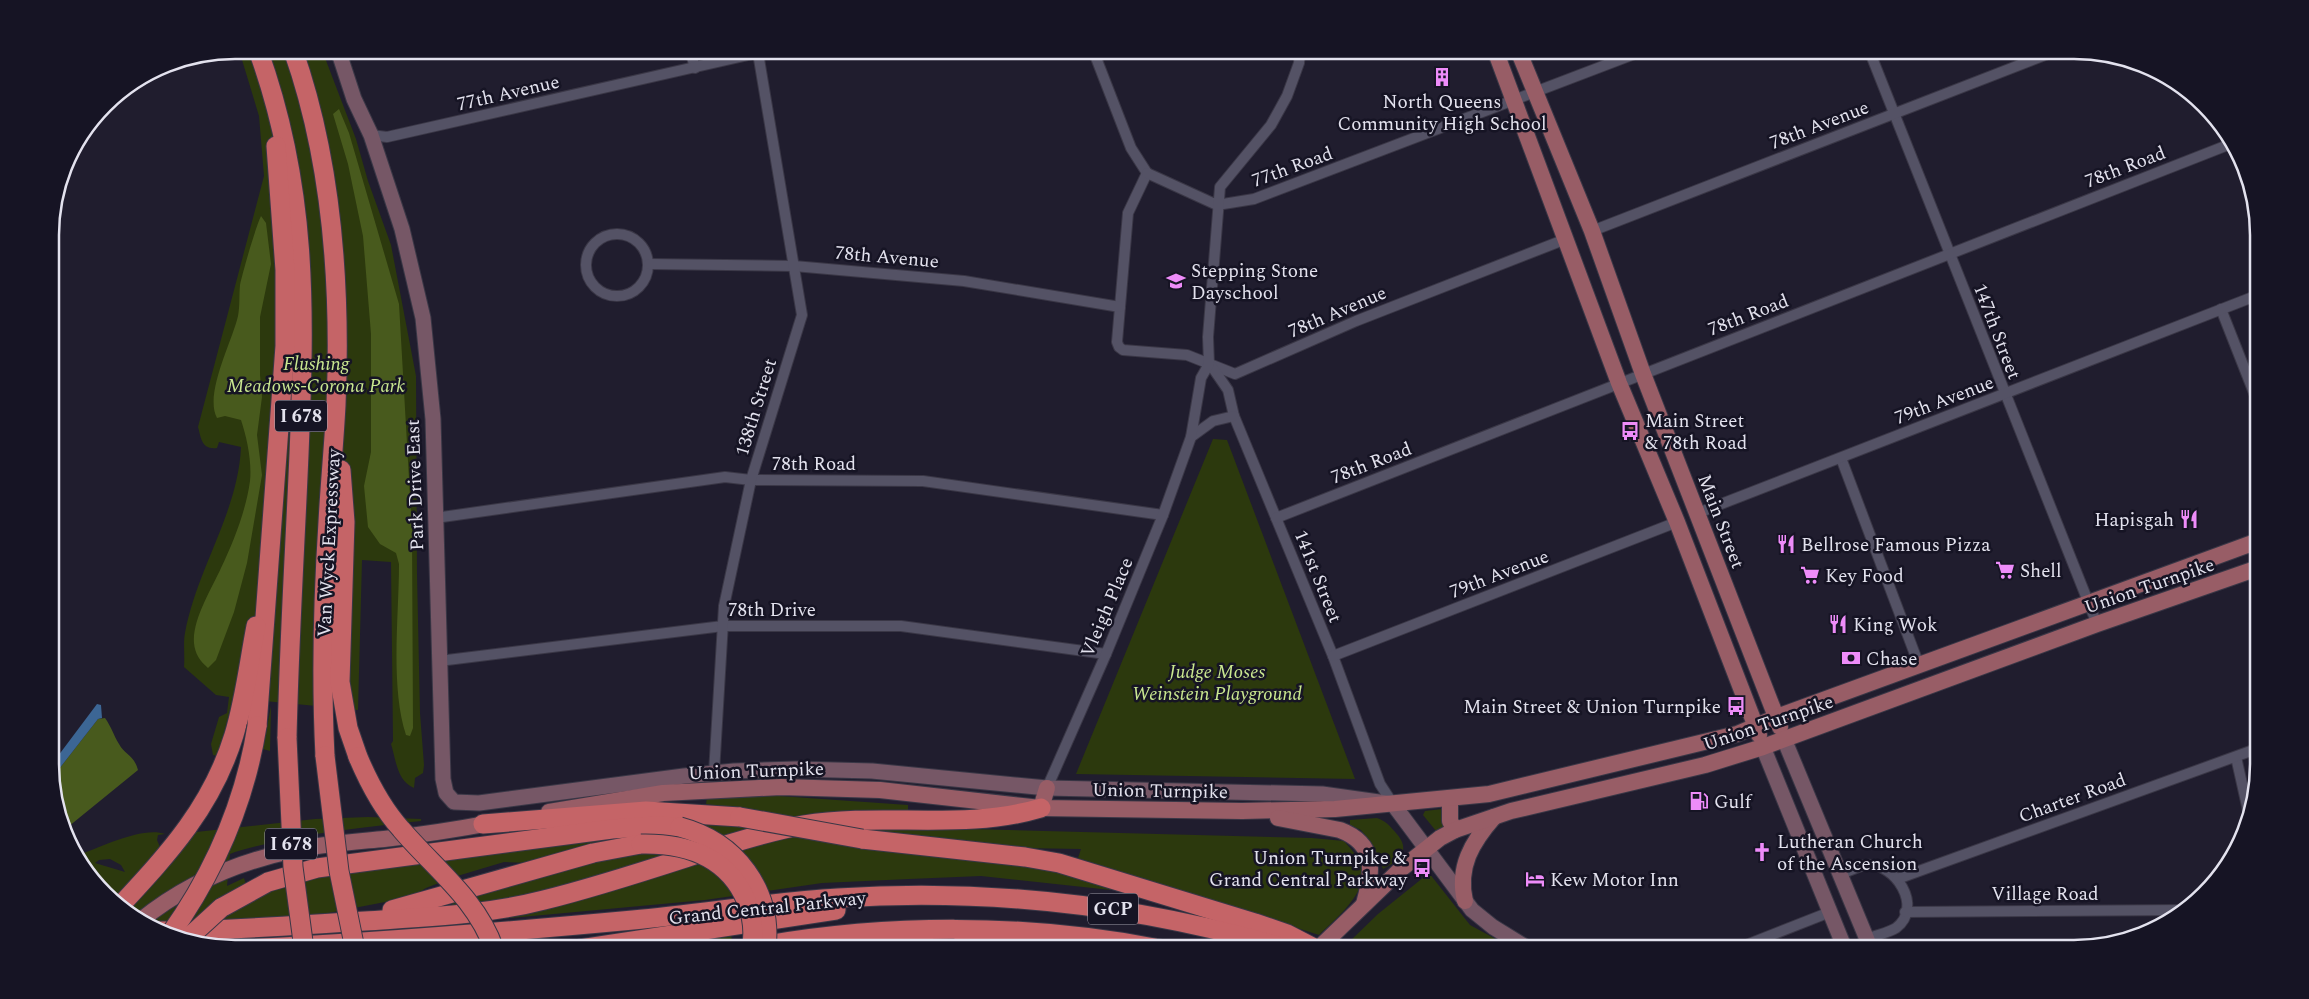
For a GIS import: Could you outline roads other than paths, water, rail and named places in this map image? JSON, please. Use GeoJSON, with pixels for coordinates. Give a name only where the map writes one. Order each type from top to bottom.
{"type":"FeatureCollection","features":[{"type":"Feature","properties":{"kind":"highway","name":"Van Wyck Expressway"},"geometry":{"type":"LineString","coordinates":[[261,59],[273,98],[289,164],[297,211],[304,314],[287,738],[293,867],[303,940]]}},
{"type":"Feature","properties":{"kind":"highway","name":"Van Wyck Expressway"},"geometry":{"type":"LineString","coordinates":[[296,59],[310,109],[330,209],[336,286],[336,404],[328,522],[323,649],[325,756],[339,871],[353,940]]}},
{"type":"Feature","properties":{"kind":"highway"},"geometry":{"type":"LineString","coordinates":[[174,929],[213,865],[233,819],[249,767],[258,726],[268,561],[282,412],[286,316],[284,245],[273,98]]}},
{"type":"Feature","properties":{"kind":"highway"},"geometry":{"type":"LineString","coordinates":[[336,404],[345,522],[340,682],[348,728],[358,757],[383,807],[472,906],[490,940]]}},
{"type":"Feature","properties":{"kind":"highway"},"geometry":{"type":"LineString","coordinates":[[125,901],[170,852],[198,815],[220,774],[238,718],[268,561]]}},
{"type":"Feature","properties":{"kind":"highway"},"geometry":{"type":"LineString","coordinates":[[176,930],[466,914],[525,905],[762,834],[804,825],[856,820],[966,820],[1005,816],[1041,808]]}},
{"type":"Feature","properties":{"kind":"highway"},"geometry":{"type":"LineString","coordinates":[[483,824],[646,811],[740,817],[862,839],[1025,857],[1059,863],[1255,923],[1299,940]]}},
{"type":"Feature","properties":{"kind":"highway"},"geometry":{"type":"LineString","coordinates":[[192,935],[221,908],[268,882],[316,868],[612,828],[643,826],[680,828],[718,844],[736,858],[758,888],[765,911],[766,940]]}},
{"type":"Feature","properties":{"kind":"highway"},"geometry":{"type":"LineString","coordinates":[[324,923],[416,904],[609,849],[640,844],[668,845],[692,850],[714,860],[723,867],[739,887],[749,907],[753,926],[752,940]]}},
{"type":"Feature","properties":{"kind":"highway"},"geometry":{"type":"LineString","coordinates":[[641,940],[934,897]]}},
{"type":"Feature","properties":{"kind":"highway","name":"Grand Central Parkway"},"geometry":{"type":"LineString","coordinates":[[375,940],[655,918],[839,898],[934,897],[1038,900],[1121,910],[1210,927],[1256,940]]}},
{"type":"Feature","properties":{"kind":"highway"},"geometry":{"type":"LineString","coordinates":[[168,927],[191,903]]}},
{"type":"Feature","properties":{"kind":"highway","name":"Grand Central Parkway"},"geometry":{"type":"LineString","coordinates":[[810,940],[845,935],[957,929],[1043,934],[1090,940]]}},
{"type":"Feature","properties":{"kind":"main road"},"geometry":{"type":"LineString","coordinates":[[1498,59],[1619,383],[1677,522],[1763,747]]}},
{"type":"Feature","properties":{"kind":"main road","name":"Main Street"},"geometry":{"type":"LineString","coordinates":[[1521,59],[1592,231],[1643,374],[1784,739]]}},
{"type":"Feature","properties":{"kind":"main road","name":"Union Turnpike"},"geometry":{"type":"LineString","coordinates":[[146,916],[183,891],[214,875],[273,855],[305,848],[395,838],[483,824],[640,796],[742,787],[816,787],[880,790],[1041,808],[1242,811],[1335,809],[1489,794],[1737,734],[1776,717],[2250,544]]}},
{"type":"Feature","properties":{"kind":"main road","name":"Union Turnpike"},"geometry":{"type":"LineString","coordinates":[[1327,940],[1401,869],[1426,849],[1455,830],[1494,816],[1705,766],[1763,747],[2097,624],[2250,571]]}},
{"type":"Feature","properties":{"kind":"main road"},"geometry":{"type":"LineString","coordinates":[[1041,808],[1047,788]]}},
{"type":"Feature","properties":{"kind":"main road"},"geometry":{"type":"LineString","coordinates":[[1450,798],[1450,820],[1455,830]]}},
{"type":"Feature","properties":{"kind":"main road"},"geometry":{"type":"LineString","coordinates":[[1242,811],[1340,830],[1356,838],[1366,851],[1372,866],[1370,883],[1363,906]]}},
{"type":"Feature","properties":{"kind":"main road"},"geometry":{"type":"LineString","coordinates":[[1465,902],[1462,888],[1467,855],[1480,832],[1494,816]]}},
{"type":"Feature","properties":{"kind":"street","name":"Park Drive East"},"geometry":{"type":"LineString","coordinates":[[341,59],[356,106],[371,135],[402,228],[423,318],[433,419],[443,779],[449,799],[460,804]]}},
{"type":"Feature","properties":{"kind":"street"},"geometry":{"type":"LineString","coordinates":[[692,59],[695,68]]}},
{"type":"Feature","properties":{"kind":"street","name":"77th Avenue"},"geometry":{"type":"LineString","coordinates":[[371,135],[384,137],[733,59]]}},
{"type":"Feature","properties":{"kind":"street","name":"138th Street"},"geometry":{"type":"LineString","coordinates":[[714,773],[724,606],[751,480],[802,315],[759,59]]}},
{"type":"Feature","properties":{"kind":"street"},"geometry":{"type":"LineString","coordinates":[[1096,59],[1131,148],[1147,173],[1217,205]]}},
{"type":"Feature","properties":{"kind":"street","name":"Vleigh Place"},"geometry":{"type":"LineString","coordinates":[[1047,788],[1106,654],[1163,515],[1191,437],[1200,378],[1209,364],[1208,337],[1217,205],[1220,187],[1271,125],[1287,96],[1300,59]]}},
{"type":"Feature","properties":{"kind":"street","name":"77th Road"},"geometry":{"type":"LineString","coordinates":[[1217,205],[1254,199],[1294,185],[1622,59]]}},
{"type":"Feature","properties":{"kind":"street","name":"147th Street"},"geometry":{"type":"LineString","coordinates":[[1873,59],[2004,394],[2097,624]]}},
{"type":"Feature","properties":{"kind":"street","name":"78th Avenue"},"geometry":{"type":"LineString","coordinates":[[1592,231],[2035,59]]}},
{"type":"Feature","properties":{"kind":"street","name":"78th Road"},"geometry":{"type":"LineString","coordinates":[[1276,518],[2226,146]]}},
{"type":"Feature","properties":{"kind":"street"},"geometry":{"type":"LineString","coordinates":[[1120,307],[1128,213],[1147,173]]}},
{"type":"Feature","properties":{"kind":"street"},"geometry":{"type":"LineString","coordinates":[[614,234],[625,234],[639,241],[645,250],[648,264],[646,277],[640,286],[632,293],[620,296],[601,292],[588,277],[586,267],[588,254],[593,245],[607,235],[614,234]]}},
{"type":"Feature","properties":{"kind":"street","name":"78th Avenue"},"geometry":{"type":"LineString","coordinates":[[648,264],[794,266],[964,281],[1120,307],[1117,342],[1123,350],[1187,355],[1235,374],[1356,322],[1566,240]]}},
{"type":"Feature","properties":{"kind":"street","name":"79th Avenue"},"geometry":{"type":"LineString","coordinates":[[1698,513],[2250,298]]}},
{"type":"Feature","properties":{"kind":"street"},"geometry":{"type":"LineString","coordinates":[[2221,309],[2250,383]]}},
{"type":"Feature","properties":{"kind":"street","name":"141st Street"},"geometry":{"type":"LineString","coordinates":[[1209,364],[1228,390],[1234,416],[1333,656],[1380,784],[1393,804]]}},
{"type":"Feature","properties":{"kind":"street"},"geometry":{"type":"LineString","coordinates":[[1191,437],[1220,418],[1234,416]]}},
{"type":"Feature","properties":{"kind":"street"},"geometry":{"type":"LineString","coordinates":[[1841,458],[1919,665]]}},
{"type":"Feature","properties":{"kind":"street","name":"78th Road"},"geometry":{"type":"LineString","coordinates":[[435,518],[725,477],[751,480],[922,481],[1163,515]]}},
{"type":"Feature","properties":{"kind":"street","name":"79th Avenue"},"geometry":{"type":"LineString","coordinates":[[1333,656],[1677,522]]}},
{"type":"Feature","properties":{"kind":"street","name":"78th Drive"},"geometry":{"type":"LineString","coordinates":[[439,661],[722,626],[901,626],[1106,654]]}},
{"type":"Feature","properties":{"kind":"street","name":"Main Street"},"geometry":{"type":"LineString","coordinates":[[1784,739],[1867,940]]}},
{"type":"Feature","properties":{"kind":"street"},"geometry":{"type":"LineString","coordinates":[[1763,747],[1841,940]]}},
{"type":"Feature","properties":{"kind":"street","name":"Charter Road"},"geometry":{"type":"LineString","coordinates":[[1897,879],[2250,752]]}},
{"type":"Feature","properties":{"kind":"street"},"geometry":{"type":"LineString","coordinates":[[2236,757],[2246,802]]}},
{"type":"Feature","properties":{"kind":"street","name":"Union Turnpike"},"geometry":{"type":"LineString","coordinates":[[460,804],[714,773],[796,769],[872,771],[1047,788],[1322,794],[1393,804]]}},
{"type":"Feature","properties":{"kind":"street"},"geometry":{"type":"LineString","coordinates":[[1393,804],[1465,902],[1493,927],[1514,940]]}},
{"type":"Feature","properties":{"kind":"street"},"geometry":{"type":"LineString","coordinates":[[1840,874],[1865,865],[1879,866],[1890,872],[1897,879],[1905,894],[1903,919],[1896,928],[1876,940]]}},
{"type":"Feature","properties":{"kind":"street","name":"Village Road"},"geometry":{"type":"LineString","coordinates":[[1905,912],[2173,910]]}},
{"type":"Feature","properties":{"kind":"street"},"geometry":{"type":"LineString","coordinates":[[1759,940],[1830,912]]}},
{"type":"Feature","properties":{"kind":"water"},"geometry":{"type":"Polygon","coordinates":[[[97,704],[101,705],[102,718],[98,719],[59,769],[59,755],[97,704]]]}},
{"type":"Feature","properties":{"kind":"place","name":"North Queens Community High School"},"geometry":{"type":"Point","coordinates":[1442,77]}},
{"type":"Feature","properties":{"kind":"place","name":"Stepping Stone Dayschool"},"geometry":{"type":"Point","coordinates":[1176,281]}},
{"type":"Feature","properties":{"kind":"place","name":"Main Street & 78th Road"},"geometry":{"type":"Point","coordinates":[1630,431]}},
{"type":"Feature","properties":{"kind":"place","name":"Hapisgah"},"geometry":{"type":"Point","coordinates":[2189,519]}},
{"type":"Feature","properties":{"kind":"place","name":"Bellrose Famous Pizza"},"geometry":{"type":"Point","coordinates":[1786,544]}},
{"type":"Feature","properties":{"kind":"place","name":"Shell"},"geometry":{"type":"Point","coordinates":[2005,570]}},
{"type":"Feature","properties":{"kind":"place","name":"Key Food"},"geometry":{"type":"Point","coordinates":[1810,575]}},
{"type":"Feature","properties":{"kind":"place","name":"King Wok"},"geometry":{"type":"Point","coordinates":[1838,624]}},
{"type":"Feature","properties":{"kind":"place","name":"Chase"},"geometry":{"type":"Point","coordinates":[1851,658]}},
{"type":"Feature","properties":{"kind":"place","name":"Main Street & Union Turnpike"},"geometry":{"type":"Point","coordinates":[1736,706]}},
{"type":"Feature","properties":{"kind":"place","name":"Gulf"},"geometry":{"type":"Point","coordinates":[1699,801]}},
{"type":"Feature","properties":{"kind":"place","name":"Lutheran Church of the Ascension"},"geometry":{"type":"Point","coordinates":[1762,852]}},
{"type":"Feature","properties":{"kind":"place","name":"Union Turnpike & Grand Central Parkway"},"geometry":{"type":"Point","coordinates":[1422,868]}},
{"type":"Feature","properties":{"kind":"place","name":"Kew Motor Inn"},"geometry":{"type":"Point","coordinates":[1535,879]}},
{"type":"Feature","properties":{"kind":"park label","name":"Flushing Meadows-Corona Park"},"geometry":{"type":"Point","coordinates":[316,374]}},
{"type":"Feature","properties":{"kind":"park label","name":"Judge Moses Weinstein Playground"},"geometry":{"type":"Point","coordinates":[1217,682]}}]}
